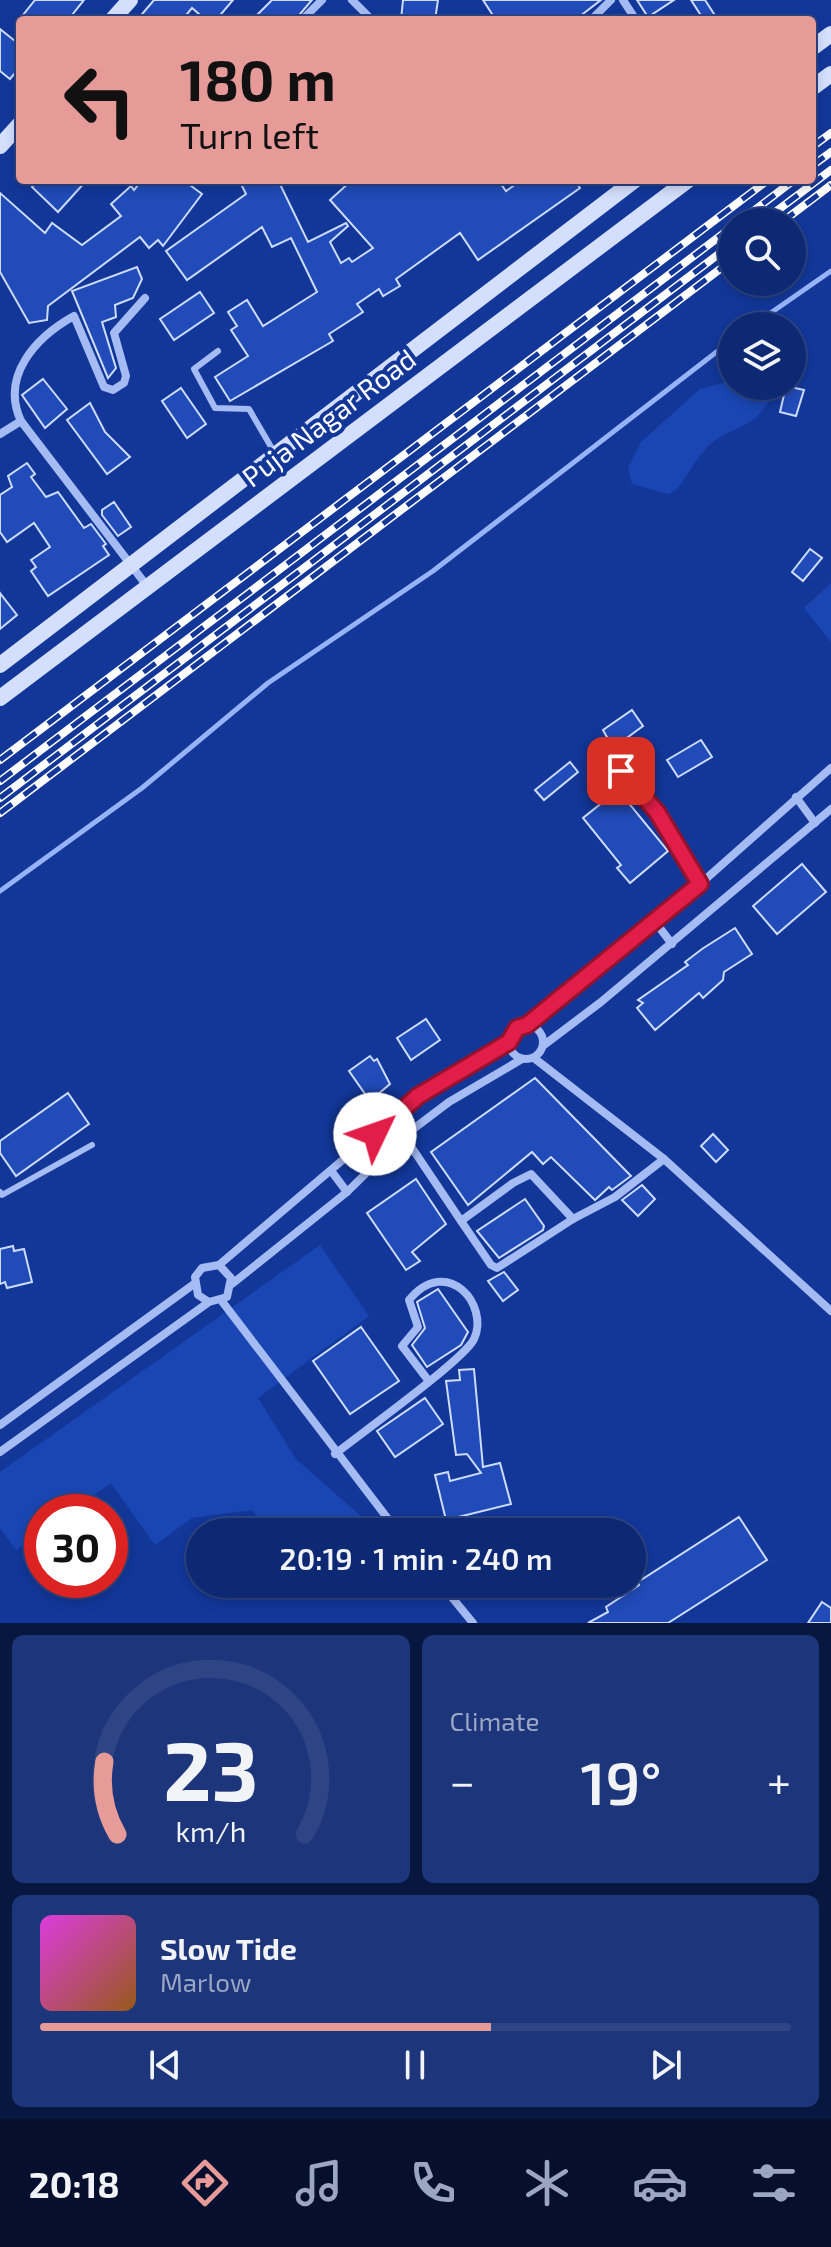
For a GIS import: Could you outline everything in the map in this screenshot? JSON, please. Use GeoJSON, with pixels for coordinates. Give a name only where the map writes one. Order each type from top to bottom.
{"type":"FeatureCollection","features":[{"type":"Feature","properties":{"kind":"street"},"geometry":{"type":"LineString","coordinates":[[116,16],[130,0]]}},
{"type":"Feature","properties":{"kind":"street"},"geometry":{"type":"LineString","coordinates":[[306,16],[322,0]]}},
{"type":"Feature","properties":{"kind":"street"},"geometry":{"type":"LineString","coordinates":[[352,0],[368,16]]}},
{"type":"Feature","properties":{"kind":"street"},"geometry":{"type":"LineString","coordinates":[[595,16],[611,0]]}},
{"type":"Feature","properties":{"kind":"street"},"geometry":{"type":"LineString","coordinates":[[0,146],[16,128]]}},
{"type":"Feature","properties":{"kind":"street","name":"Puja Nagar Road"},"geometry":{"type":"LineString","coordinates":[[0,665],[630,184]]}},
{"type":"Feature","properties":{"kind":"street","name":"Puja Nagar Road"},"geometry":{"type":"LineString","coordinates":[[0,698],[683,184]]}},
{"type":"Feature","properties":{"kind":"street"},"geometry":{"type":"LineString","coordinates":[[145,298],[114,333],[126,379],[113,390],[104,387],[76,317],[29,347],[9,392],[12,407],[21,421],[148,587]]}},
{"type":"Feature","properties":{"kind":"street"},"geometry":{"type":"LineString","coordinates":[[0,434],[21,421]]}},
{"type":"Feature","properties":{"kind":"street"},"geometry":{"type":"LineString","coordinates":[[0,1425],[194,1284],[202,1268],[219,1265],[418,1096],[509,1042],[513,1032],[527,1025],[656,923],[831,768]]}},
{"type":"Feature","properties":{"kind":"street"},"geometry":{"type":"LineString","coordinates":[[796,797],[815,823]]}},
{"type":"Feature","properties":{"kind":"street"},"geometry":{"type":"LineString","coordinates":[[534,1058],[544,1045],[672,944],[831,809]]}},
{"type":"Feature","properties":{"kind":"street"},"geometry":{"type":"LineString","coordinates":[[656,923],[672,944]]}},
{"type":"Feature","properties":{"kind":"street"},"geometry":{"type":"LineString","coordinates":[[527,1025],[541,1034],[544,1045]]}},
{"type":"Feature","properties":{"kind":"street"},"geometry":{"type":"LineString","coordinates":[[509,1042],[513,1053],[522,1059]]}},
{"type":"Feature","properties":{"kind":"street"},"geometry":{"type":"LineString","coordinates":[[0,1452],[209,1302],[221,1300],[232,1284],[347,1192],[404,1136],[449,1102],[522,1059],[534,1058],[664,1159],[831,1311]]}},
{"type":"Feature","properties":{"kind":"street"},"geometry":{"type":"LineString","coordinates":[[404,1136],[491,1265],[497,1268],[573,1219],[615,1197],[664,1159]]}},
{"type":"Feature","properties":{"kind":"street"},"geometry":{"type":"LineString","coordinates":[[332,1172],[347,1192]]}},
{"type":"Feature","properties":{"kind":"street"},"geometry":{"type":"LineString","coordinates":[[461,1221],[513,1183],[531,1174],[573,1219]]}},
{"type":"Feature","properties":{"kind":"street"},"geometry":{"type":"LineString","coordinates":[[219,1265],[228,1272],[232,1284]]}},
{"type":"Feature","properties":{"kind":"street"},"geometry":{"type":"LineString","coordinates":[[335,1454],[428,1380],[470,1346],[476,1337],[476,1313],[459,1286],[450,1280],[433,1281],[409,1300],[418,1327],[402,1346],[428,1380]]}},
{"type":"Feature","properties":{"kind":"street"},"geometry":{"type":"LineString","coordinates":[[194,1284],[198,1295],[209,1302]]}},
{"type":"Feature","properties":{"kind":"street"},"geometry":{"type":"LineString","coordinates":[[221,1300],[335,1454],[387,1518]]}},
{"type":"Feature","properties":{"kind":"street"},"geometry":{"type":"LineString","coordinates":[[452,1598],[473,1623]]}},
{"type":"Feature","properties":{"kind":"lane"},"geometry":{"type":"LineString","coordinates":[[218,351],[194,369],[215,408],[249,409],[276,455]]}},
{"type":"Feature","properties":{"kind":"lane"},"geometry":{"type":"LineString","coordinates":[[608,751],[657,812],[700,884]]}},
{"type":"Feature","properties":{"kind":"lane"},"geometry":{"type":"LineString","coordinates":[[0,1192],[2,1195],[92,1145]]}},
{"type":"Feature","properties":{"kind":"shaded area"},"geometry":{"type":"Polygon","coordinates":[[[718,384],[718,400],[768,400],[757,416],[714,442],[675,491],[668,494],[632,484],[628,468],[641,442],[700,389],[718,384]]]}},
{"type":"Feature","properties":{"kind":"shaded area"},"geometry":{"type":"Polygon","coordinates":[[[831,583],[831,642],[804,608],[831,583]]]}},
{"type":"Feature","properties":{"kind":"shaded area"},"geometry":{"type":"Polygon","coordinates":[[[320,1245],[369,1316],[258,1398],[296,1459],[363,1518],[258,1518],[252,1510],[186,1518],[186,1522],[155,1545],[128,1507],[128,1494],[119,1494],[111,1483],[95,1494],[24,1494],[24,1544],[16,1550],[0,1528],[0,1472],[320,1245]]]}},
{"type":"Feature","properties":{"kind":"building"},"geometry":{"type":"Polygon","coordinates":[[[35,0],[84,0],[71,16],[22,16],[35,0]]]}},
{"type":"Feature","properties":{"kind":"building"},"geometry":{"type":"Polygon","coordinates":[[[154,0],[233,0],[219,16],[201,16],[192,8],[185,16],[140,16],[154,0]]]}},
{"type":"Feature","properties":{"kind":"building"},"geometry":{"type":"Polygon","coordinates":[[[272,0],[312,0],[298,16],[256,16],[272,0]]]}},
{"type":"Feature","properties":{"kind":"building"},"geometry":{"type":"Polygon","coordinates":[[[403,0],[438,0],[436,16],[401,16],[403,0]]]}},
{"type":"Feature","properties":{"kind":"building"},"geometry":{"type":"Polygon","coordinates":[[[483,0],[601,0],[580,16],[493,16],[483,0]]]}},
{"type":"Feature","properties":{"kind":"building"},"geometry":{"type":"Polygon","coordinates":[[[637,0],[674,0],[650,16],[637,0]]]}},
{"type":"Feature","properties":{"kind":"building"},"geometry":{"type":"Polygon","coordinates":[[[691,0],[705,0],[715,16],[701,16],[691,0]]]}},
{"type":"Feature","properties":{"kind":"building"},"geometry":{"type":"Polygon","coordinates":[[[0,29],[16,42],[16,72],[10,79],[0,71],[0,29]]]}},
{"type":"Feature","properties":{"kind":"building"},"geometry":{"type":"Polygon","coordinates":[[[35,184],[83,184],[58,212],[32,187],[35,184]]]}},
{"type":"Feature","properties":{"kind":"building"},"geometry":{"type":"Polygon","coordinates":[[[139,184],[188,184],[202,194],[163,246],[158,240],[149,248],[140,237],[48,306],[47,320],[29,323],[0,272],[0,193],[45,233],[52,223],[82,245],[121,216],[111,204],[131,186],[134,190],[139,184]]]}},
{"type":"Feature","properties":{"kind":"building"},"geometry":{"type":"Polygon","coordinates":[[[241,184],[280,184],[308,242],[346,223],[348,226],[330,242],[341,263],[349,258],[352,262],[373,248],[330,200],[348,184],[501,184],[506,191],[516,184],[578,184],[580,188],[478,260],[460,233],[396,279],[400,286],[383,296],[379,289],[357,304],[363,312],[329,334],[333,341],[230,401],[215,377],[248,356],[231,330],[237,326],[228,312],[247,300],[263,326],[317,292],[291,238],[272,247],[262,227],[187,280],[166,251],[246,194],[241,184]]]}},
{"type":"Feature","properties":{"kind":"building"},"geometry":{"type":"Polygon","coordinates":[[[137,267],[142,279],[133,298],[115,305],[116,317],[102,322],[116,368],[108,378],[72,291],[137,267]]]}},
{"type":"Feature","properties":{"kind":"building"},"geometry":{"type":"Polygon","coordinates":[[[200,292],[214,313],[174,340],[160,319],[200,292]]]}},
{"type":"Feature","properties":{"kind":"building"},"geometry":{"type":"Polygon","coordinates":[[[43,379],[67,409],[45,428],[22,395],[43,379]]]}},
{"type":"Feature","properties":{"kind":"building"},"geometry":{"type":"Polygon","coordinates":[[[181,388],[206,424],[187,438],[162,401],[181,388]]]}},
{"type":"Feature","properties":{"kind":"building"},"geometry":{"type":"Polygon","coordinates":[[[783,400],[801,400],[796,416],[780,412],[783,400]]]}},
{"type":"Feature","properties":{"kind":"building"},"geometry":{"type":"Polygon","coordinates":[[[90,403],[105,432],[130,457],[107,474],[67,420],[90,403]]]}},
{"type":"Feature","properties":{"kind":"building"},"geometry":{"type":"Polygon","coordinates":[[[27,463],[35,474],[31,477],[46,497],[58,492],[84,528],[91,524],[106,544],[103,546],[109,555],[48,596],[31,571],[36,567],[31,560],[50,547],[34,523],[7,542],[0,532],[0,495],[12,487],[8,476],[27,463]]]}},
{"type":"Feature","properties":{"kind":"building"},"geometry":{"type":"Polygon","coordinates":[[[114,502],[131,527],[118,536],[102,515],[102,510],[114,502]]]}},
{"type":"Feature","properties":{"kind":"building"},"geometry":{"type":"Polygon","coordinates":[[[810,549],[822,558],[803,581],[792,572],[810,549]]]}},
{"type":"Feature","properties":{"kind":"building"},"geometry":{"type":"Polygon","coordinates":[[[0,593],[17,615],[0,629],[0,593]]]}},
{"type":"Feature","properties":{"kind":"building"},"geometry":{"type":"Polygon","coordinates":[[[632,710],[643,726],[613,748],[603,730],[632,710]]]}},
{"type":"Feature","properties":{"kind":"building"},"geometry":{"type":"Polygon","coordinates":[[[701,740],[712,757],[678,777],[667,760],[701,740]]]}},
{"type":"Feature","properties":{"kind":"building"},"geometry":{"type":"Polygon","coordinates":[[[570,762],[578,772],[544,800],[535,790],[570,762]]]}},
{"type":"Feature","properties":{"kind":"building"},"geometry":{"type":"Polygon","coordinates":[[[618,790],[668,851],[630,883],[617,868],[621,865],[583,818],[618,790]]]}},
{"type":"Feature","properties":{"kind":"building"},"geometry":{"type":"Polygon","coordinates":[[[802,864],[826,892],[777,934],[753,906],[802,864]]]}},
{"type":"Feature","properties":{"kind":"building"},"geometry":{"type":"Polygon","coordinates":[[[735,928],[752,954],[724,972],[723,980],[703,998],[699,993],[655,1030],[637,1008],[643,1003],[638,1000],[688,965],[685,962],[702,949],[735,928]]]}},
{"type":"Feature","properties":{"kind":"building"},"geometry":{"type":"Polygon","coordinates":[[[426,1019],[440,1040],[411,1060],[397,1038],[426,1019]]]}},
{"type":"Feature","properties":{"kind":"building"},"geometry":{"type":"Polygon","coordinates":[[[370,1056],[374,1061],[377,1059],[390,1084],[370,1101],[349,1071],[370,1056]]]}},
{"type":"Feature","properties":{"kind":"building"},"geometry":{"type":"Polygon","coordinates":[[[535,1078],[631,1176],[612,1190],[609,1187],[595,1200],[551,1157],[543,1164],[532,1152],[468,1205],[431,1152],[535,1078]]]}},
{"type":"Feature","properties":{"kind":"building"},"geometry":{"type":"Polygon","coordinates":[[[68,1093],[89,1124],[16,1176],[0,1153],[0,1141],[68,1093]]]}},
{"type":"Feature","properties":{"kind":"building"},"geometry":{"type":"Polygon","coordinates":[[[713,1134],[728,1150],[716,1162],[701,1146],[713,1134]]]}},
{"type":"Feature","properties":{"kind":"building"},"geometry":{"type":"Polygon","coordinates":[[[416,1179],[446,1224],[412,1252],[420,1261],[406,1270],[367,1213],[416,1179]]]}},
{"type":"Feature","properties":{"kind":"building"},"geometry":{"type":"Polygon","coordinates":[[[642,1185],[655,1199],[638,1216],[622,1200],[642,1185]]]}},
{"type":"Feature","properties":{"kind":"building"},"geometry":{"type":"Polygon","coordinates":[[[525,1199],[544,1226],[543,1230],[499,1258],[477,1231],[525,1199]]]}},
{"type":"Feature","properties":{"kind":"building"},"geometry":{"type":"Polygon","coordinates":[[[13,1246],[14,1251],[24,1249],[32,1282],[7,1288],[5,1282],[0,1284],[0,1249],[13,1246]]]}},
{"type":"Feature","properties":{"kind":"building"},"geometry":{"type":"Polygon","coordinates":[[[504,1272],[518,1290],[503,1301],[488,1281],[504,1272]]]}},
{"type":"Feature","properties":{"kind":"building"},"geometry":{"type":"Polygon","coordinates":[[[438,1289],[468,1332],[461,1345],[427,1367],[412,1345],[425,1328],[417,1302],[438,1289]]]}},
{"type":"Feature","properties":{"kind":"building"},"geometry":{"type":"Polygon","coordinates":[[[361,1327],[399,1381],[350,1414],[313,1361],[361,1327]]]}},
{"type":"Feature","properties":{"kind":"building"},"geometry":{"type":"Polygon","coordinates":[[[474,1369],[483,1467],[500,1463],[511,1504],[446,1518],[435,1475],[448,1472],[450,1481],[481,1473],[467,1454],[456,1455],[446,1381],[460,1380],[459,1370],[474,1369]]]}},
{"type":"Feature","properties":{"kind":"building"},"geometry":{"type":"Polygon","coordinates":[[[425,1398],[443,1424],[395,1457],[377,1431],[425,1398]]]}},
{"type":"Feature","properties":{"kind":"building"},"geometry":{"type":"Polygon","coordinates":[[[739,1517],[767,1560],[668,1623],[588,1623],[608,1612],[606,1607],[620,1598],[646,1598],[646,1577],[739,1517]]]}},
{"type":"Feature","properties":{"kind":"building"},"geometry":{"type":"Polygon","coordinates":[[[822,1602],[831,1608],[831,1623],[808,1623],[822,1602]]]}},
{"type":"Feature","properties":{"kind":"waterway"},"geometry":{"type":"LineString","coordinates":[[772,312],[831,271]]}},
{"type":"Feature","properties":{"kind":"waterway"},"geometry":{"type":"LineString","coordinates":[[0,891],[142,788],[268,683],[433,571],[718,351]]}},
{"type":"Feature","properties":{"kind":"railway"},"geometry":{"type":"LineString","coordinates":[[816,144],[831,133]]}},
{"type":"Feature","properties":{"kind":"railway"},"geometry":{"type":"LineString","coordinates":[[816,163],[831,152]]}},
{"type":"Feature","properties":{"kind":"railway"},"geometry":{"type":"LineString","coordinates":[[816,181],[831,170]]}},
{"type":"Feature","properties":{"kind":"railway"},"geometry":{"type":"LineString","coordinates":[[0,760],[763,184]]}},
{"type":"Feature","properties":{"kind":"railway"},"geometry":{"type":"LineString","coordinates":[[757,208],[789,184]]}},
{"type":"Feature","properties":{"kind":"railway"},"geometry":{"type":"LineString","coordinates":[[781,208],[812,184]]}},
{"type":"Feature","properties":{"kind":"railway"},"geometry":{"type":"LineString","coordinates":[[801,208],[831,185]]}},
{"type":"Feature","properties":{"kind":"railway"},"geometry":{"type":"LineString","coordinates":[[0,781],[718,238]]}},
{"type":"Feature","properties":{"kind":"railway"},"geometry":{"type":"LineString","coordinates":[[0,798],[718,255]]}},
{"type":"Feature","properties":{"kind":"railway"},"geometry":{"type":"LineString","coordinates":[[0,813],[718,271]]}},
{"type":"Feature","properties":{"kind":"route"},"geometry":{"type":"LineString","coordinates":[[375,1134],[418,1096],[509,1042],[517,1028],[527,1025],[592,975],[700,884],[657,812],[621,771]]}}]}
